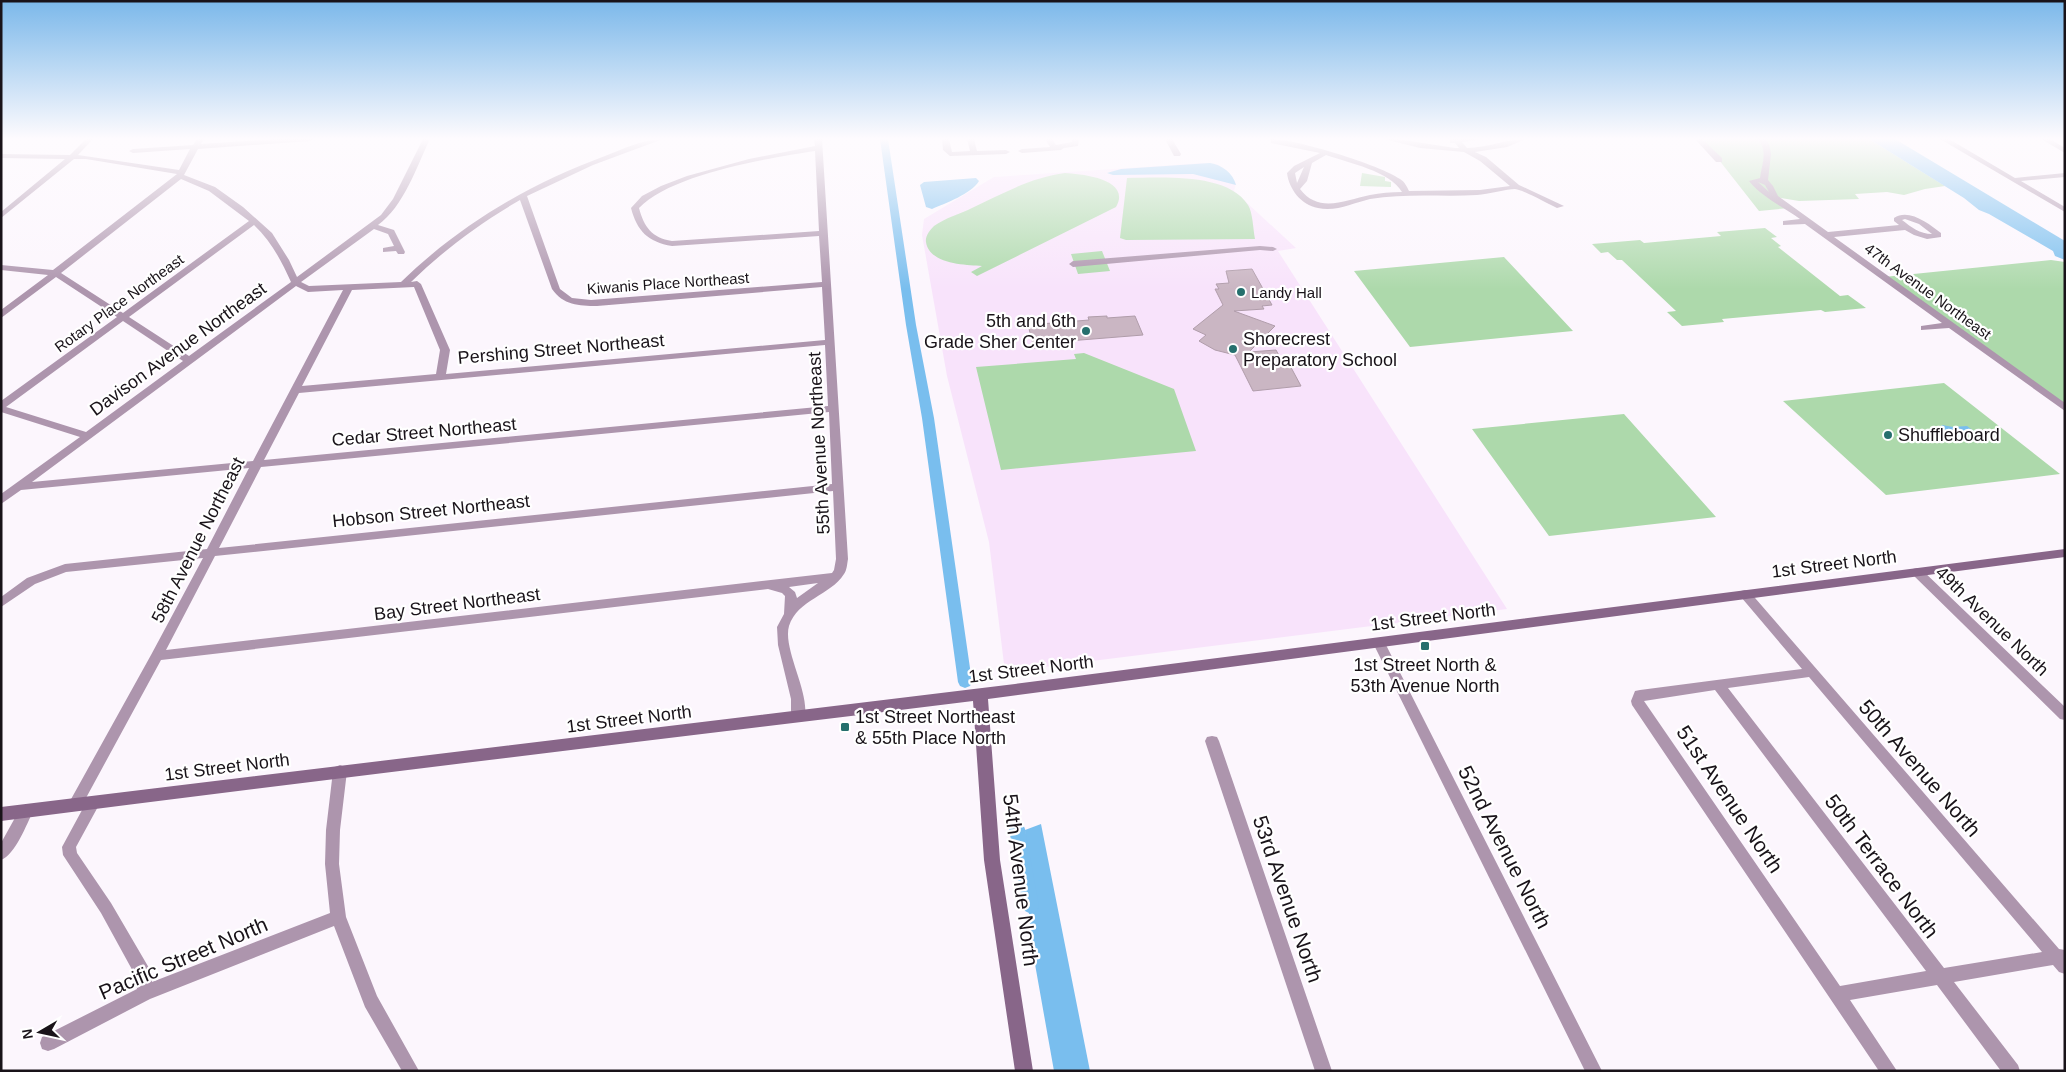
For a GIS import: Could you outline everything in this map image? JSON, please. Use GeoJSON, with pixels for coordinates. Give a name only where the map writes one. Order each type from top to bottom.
{"type":"FeatureCollection","features":[{"type":"Feature","properties":{"kind":"street"},"geometry":{"type":"LineString","coordinates":[[1,216],[33,189]]}},
{"type":"Feature","properties":{"kind":"street"},"geometry":{"type":"LineString","coordinates":[[1,315],[163,189]]}},
{"type":"Feature","properties":{"kind":"street"},"geometry":{"type":"LineString","coordinates":[[212,189],[240,208],[269,235],[277,246],[296,283],[308,290],[417,284],[438,330],[445,358],[441,376]]}},
{"type":"Feature","properties":{"kind":"street"},"geometry":{"type":"LineString","coordinates":[[374,226],[384,218],[402,189]]}},
{"type":"Feature","properties":{"kind":"street"},"geometry":{"type":"LineString","coordinates":[[404,284],[451,242],[523,196],[538,189]]}},
{"type":"Feature","properties":{"kind":"street"},"geometry":{"type":"LineString","coordinates":[[665,189],[645,197],[635,208],[646,233],[655,240],[672,244],[823,233]]}},
{"type":"Feature","properties":{"kind":"street","name":"55th Avenue Northeast"},"geometry":{"type":"LineString","coordinates":[[821,189],[842,559],[840,571],[835,577]]}},
{"type":"Feature","properties":{"kind":"street"},"geometry":{"type":"LineString","coordinates":[[1298,189],[1306,200],[1324,206],[1372,197],[1407,194],[1476,194],[1504,189]]}},
{"type":"Feature","properties":{"kind":"street"},"geometry":{"type":"LineString","coordinates":[[1404,189],[1407,194]]}},
{"type":"Feature","properties":{"kind":"street"},"geometry":{"type":"LineString","coordinates":[[1521,189],[1560,206]]}},
{"type":"Feature","properties":{"kind":"street","name":"47th Avenue Northeast"},"geometry":{"type":"LineString","coordinates":[[1772,189],[1774,197],[2065,408]]}},
{"type":"Feature","properties":{"kind":"street"},"geometry":{"type":"LineString","coordinates":[[2028,189],[2065,210]]}},
{"type":"Feature","properties":{"kind":"street","name":"Kiwanis Place Northeast"},"geometry":{"type":"LineString","coordinates":[[523,196],[556,289],[562,296],[571,301],[597,303],[826,284]]}},
{"type":"Feature","properties":{"kind":"street"},"geometry":{"type":"LineString","coordinates":[[1786,223],[1807,221]]}},
{"type":"Feature","properties":{"kind":"street","name":"Rotary Place Northeast"},"geometry":{"type":"LineString","coordinates":[[1,408],[253,222]]}},
{"type":"Feature","properties":{"kind":"street"},"geometry":{"type":"LineString","coordinates":[[374,226],[391,232],[400,250],[386,250]]}},
{"type":"Feature","properties":{"kind":"street","name":"Davison Avenue Northeast"},"geometry":{"type":"LineString","coordinates":[[1,500],[374,226]]}},
{"type":"Feature","properties":{"kind":"street"},"geometry":{"type":"LineString","coordinates":[[1827,235],[1907,227]]}},
{"type":"Feature","properties":{"kind":"street"},"geometry":{"type":"LineString","coordinates":[[1073,264],[1260,248],[1273,249]]}},
{"type":"Feature","properties":{"kind":"street"},"geometry":{"type":"LineString","coordinates":[[1,267],[56,273],[190,361]]}},
{"type":"Feature","properties":{"kind":"street","name":"58th Avenue Northeast"},"geometry":{"type":"LineString","coordinates":[[75,805],[157,656],[348,288]]}},
{"type":"Feature","properties":{"kind":"street"},"geometry":{"type":"LineString","coordinates":[[1924,328],[1952,325]]}},
{"type":"Feature","properties":{"kind":"street","name":"Pershing Street Northeast"},"geometry":{"type":"LineString","coordinates":[[295,390],[829,342]]}},
{"type":"Feature","properties":{"kind":"street"},"geometry":{"type":"LineString","coordinates":[[1,408],[88,436]]}},
{"type":"Feature","properties":{"kind":"street","name":"Cedar Street Northeast"},"geometry":{"type":"LineString","coordinates":[[19,486],[832,409]]}},
{"type":"Feature","properties":{"kind":"street","name":"Hobson Street Northeast"},"geometry":{"type":"LineString","coordinates":[[1,603],[31,581],[65,568],[211,551],[837,488]]}},
{"type":"Feature","properties":{"kind":"street","name":"1st Street North"},"geometry":{"type":"LineString","coordinates":[[1,814],[980,694],[2065,553]]}},
{"type":"Feature","properties":{"kind":"street","name":"49th Avenue North"},"geometry":{"type":"LineString","coordinates":[[1917,572],[2065,715]]}},
{"type":"Feature","properties":{"kind":"street"},"geometry":{"type":"LineString","coordinates":[[798,717],[797,699],[782,634],[789,613],[804,597],[835,577]]}},
{"type":"Feature","properties":{"kind":"street","name":"Bay Street Northeast"},"geometry":{"type":"LineString","coordinates":[[157,656],[835,577]]}},
{"type":"Feature","properties":{"kind":"street","name":"Bay Street Northeast"},"geometry":{"type":"LineString","coordinates":[[761,587],[773,586],[786,590],[791,594],[789,613]]}},
{"type":"Feature","properties":{"kind":"street","name":"50th Avenue North"},"geometry":{"type":"LineString","coordinates":[[1745,594],[2062,960]]}},
{"type":"Feature","properties":{"kind":"street","name":"52nd Avenue North"},"geometry":{"type":"LineString","coordinates":[[1379,643],[1594,1071]]}},
{"type":"Feature","properties":{"kind":"street","name":"51st Avenue North"},"geometry":{"type":"LineString","coordinates":[[1812,672],[1719,686],[1640,695],[1637,701],[1889,1071]]}},
{"type":"Feature","properties":{"kind":"street","name":"50th Terrace North"},"geometry":{"type":"LineString","coordinates":[[1719,686],[2012,1071]]}},
{"type":"Feature","properties":{"kind":"street","name":"54th Avenue North"},"geometry":{"type":"LineString","coordinates":[[980,694],[992,860],[1024,1071]]}},
{"type":"Feature","properties":{"kind":"street","name":"53rd Avenue North"},"geometry":{"type":"LineString","coordinates":[[1212,741],[1324,1071]]}},
{"type":"Feature","properties":{"kind":"street"},"geometry":{"type":"LineString","coordinates":[[340,771],[332,830],[332,864],[338,917],[371,1001],[411,1071]]}},
{"type":"Feature","properties":{"kind":"street"},"geometry":{"type":"LineString","coordinates":[[93,803],[69,847],[70,855],[106,908],[143,973],[145,993]]}},
{"type":"Feature","properties":{"kind":"street"},"geometry":{"type":"LineString","coordinates":[[1,854],[7,847],[26,811]]}},
{"type":"Feature","properties":{"kind":"street","name":"Pacific Street North"},"geometry":{"type":"LineString","coordinates":[[48,1042],[145,993],[338,917]]}},
{"type":"Feature","properties":{"kind":"street"},"geometry":{"type":"LineString","coordinates":[[1837,994],[1939,977],[2062,960]]}},
{"type":"Feature","properties":{"kind":"shaded area"},"geometry":{"type":"Polygon","coordinates":[[[974,189],[1234,189],[1234,191],[1296,248],[1278,251],[1507,609],[1005,672],[989,542],[947,376],[922,235],[924,219],[974,189]]]}},
{"type":"Feature","properties":{"kind":"green space"},"geometry":{"type":"Polygon","coordinates":[[[1013,189],[1116,189],[1119,198],[1116,207],[977,276],[971,272],[982,266],[949,262],[934,255],[929,249],[926,242],[927,235],[938,223],[1013,189]]]}},
{"type":"Feature","properties":{"kind":"green space"},"geometry":{"type":"Polygon","coordinates":[[[1126,189],[1229,189],[1238,194],[1250,208],[1255,239],[1126,240],[1120,238],[1126,189]]]}},
{"type":"Feature","properties":{"kind":"green space"},"geometry":{"type":"Polygon","coordinates":[[[1742,189],[1925,189],[1904,195],[1887,192],[1855,194],[1859,199],[1799,201],[1775,197],[1789,208],[1759,211],[1742,189]]]}},
{"type":"Feature","properties":{"kind":"green space"},"geometry":{"type":"Polygon","coordinates":[[[1765,228],[1777,237],[1771,238],[1781,246],[1778,247],[1840,296],[1848,295],[1866,308],[1722,319],[1724,322],[1682,326],[1667,312],[1676,311],[1622,260],[1617,260],[1608,252],[1601,253],[1592,244],[1640,240],[1644,243],[1721,236],[1717,232],[1765,228]]]}},
{"type":"Feature","properties":{"kind":"green space"},"geometry":{"type":"Polygon","coordinates":[[[1102,251],[1110,271],[1078,274],[1071,254],[1102,251]]]}},
{"type":"Feature","properties":{"kind":"green space"},"geometry":{"type":"Polygon","coordinates":[[[1504,257],[1573,331],[1410,347],[1354,271],[1504,257]]]}},
{"type":"Feature","properties":{"kind":"green space"},"geometry":{"type":"Polygon","coordinates":[[[2051,260],[2065,262],[2065,408],[1884,277],[2051,260]]]}},
{"type":"Feature","properties":{"kind":"green space"},"geometry":{"type":"Polygon","coordinates":[[[1084,353],[1174,389],[1196,451],[1001,470],[976,367],[1076,359],[1074,354],[1084,353]]]}},
{"type":"Feature","properties":{"kind":"green space"},"geometry":{"type":"Polygon","coordinates":[[[1944,383],[2060,474],[1886,495],[1783,401],[1944,383]]]}},
{"type":"Feature","properties":{"kind":"green space"},"geometry":{"type":"Polygon","coordinates":[[[1624,414],[1716,517],[1549,536],[1472,429],[1624,414]]]}},
{"type":"Feature","properties":{"kind":"water"},"geometry":{"type":"Polygon","coordinates":[[[921,189],[971,189],[932,209],[926,207],[921,189]]]}},
{"type":"Feature","properties":{"kind":"water"},"geometry":{"type":"Polygon","coordinates":[[[1950,189],[1978,189],[2065,241],[2065,260],[2055,256],[2053,251],[1979,210],[1950,189]]]}},
{"type":"Feature","properties":{"kind":"water"},"geometry":{"type":"Polygon","coordinates":[[[1942,425],[1953,427],[1967,426],[1975,432],[1961,434],[1958,438],[1951,436],[1941,428],[1942,425]]]}},
{"type":"Feature","properties":{"kind":"water"},"geometry":{"type":"Polygon","coordinates":[[[1041,824],[1090,1071],[1054,1071],[1030,936],[1025,830],[1041,824]]]}},
{"type":"Feature","properties":{"kind":"building","name":"Shorecrest Preparatory School"},"geometry":{"type":"Polygon","coordinates":[[[1252,269],[1272,305],[1262,306],[1264,309],[1234,311],[1275,326],[1249,352],[1276,350],[1282,361],[1287,360],[1301,386],[1253,391],[1235,355],[1215,350],[1199,341],[1206,335],[1193,329],[1223,305],[1215,289],[1219,289],[1216,284],[1229,283],[1226,271],[1252,269]]]}},
{"type":"Feature","properties":{"kind":"building","name":"5th and 6th Grade Sher Center"},"geometry":{"type":"Polygon","coordinates":[[[1107,316],[1107,318],[1135,316],[1143,335],[1068,341],[1070,345],[1034,348],[1028,325],[1089,320],[1088,317],[1107,316]]]}},
{"type":"Feature","properties":{"kind":"waterway"},"geometry":{"type":"LineString","coordinates":[[891,189],[911,325],[928,418],[965,682]]}},
{"type":"Feature","properties":{"kind":"waterway"},"geometry":{"type":"LineString","coordinates":[[1017,829],[1031,906]]}},
{"type":"Feature","properties":{"kind":"place","name":"Landy Hall"},"geometry":{"type":"Point","coordinates":[1241,292]}},
{"type":"Feature","properties":{"kind":"place","name":"5th and 6th Grade Sher Center"},"geometry":{"type":"Point","coordinates":[1086,331]}},
{"type":"Feature","properties":{"kind":"place","name":"Shorecrest Preparatory School"},"geometry":{"type":"Point","coordinates":[1233,349]}},
{"type":"Feature","properties":{"kind":"place","name":"Shuffleboard"},"geometry":{"type":"Point","coordinates":[1888,435]}},
{"type":"Feature","properties":{"kind":"place","name":"1st Street North & 53th Avenue North"},"geometry":{"type":"Point","coordinates":[1425,646]}},
{"type":"Feature","properties":{"kind":"place","name":"1st Street Northeast & 55th Place North"},"geometry":{"type":"Point","coordinates":[845,727]}}]}
